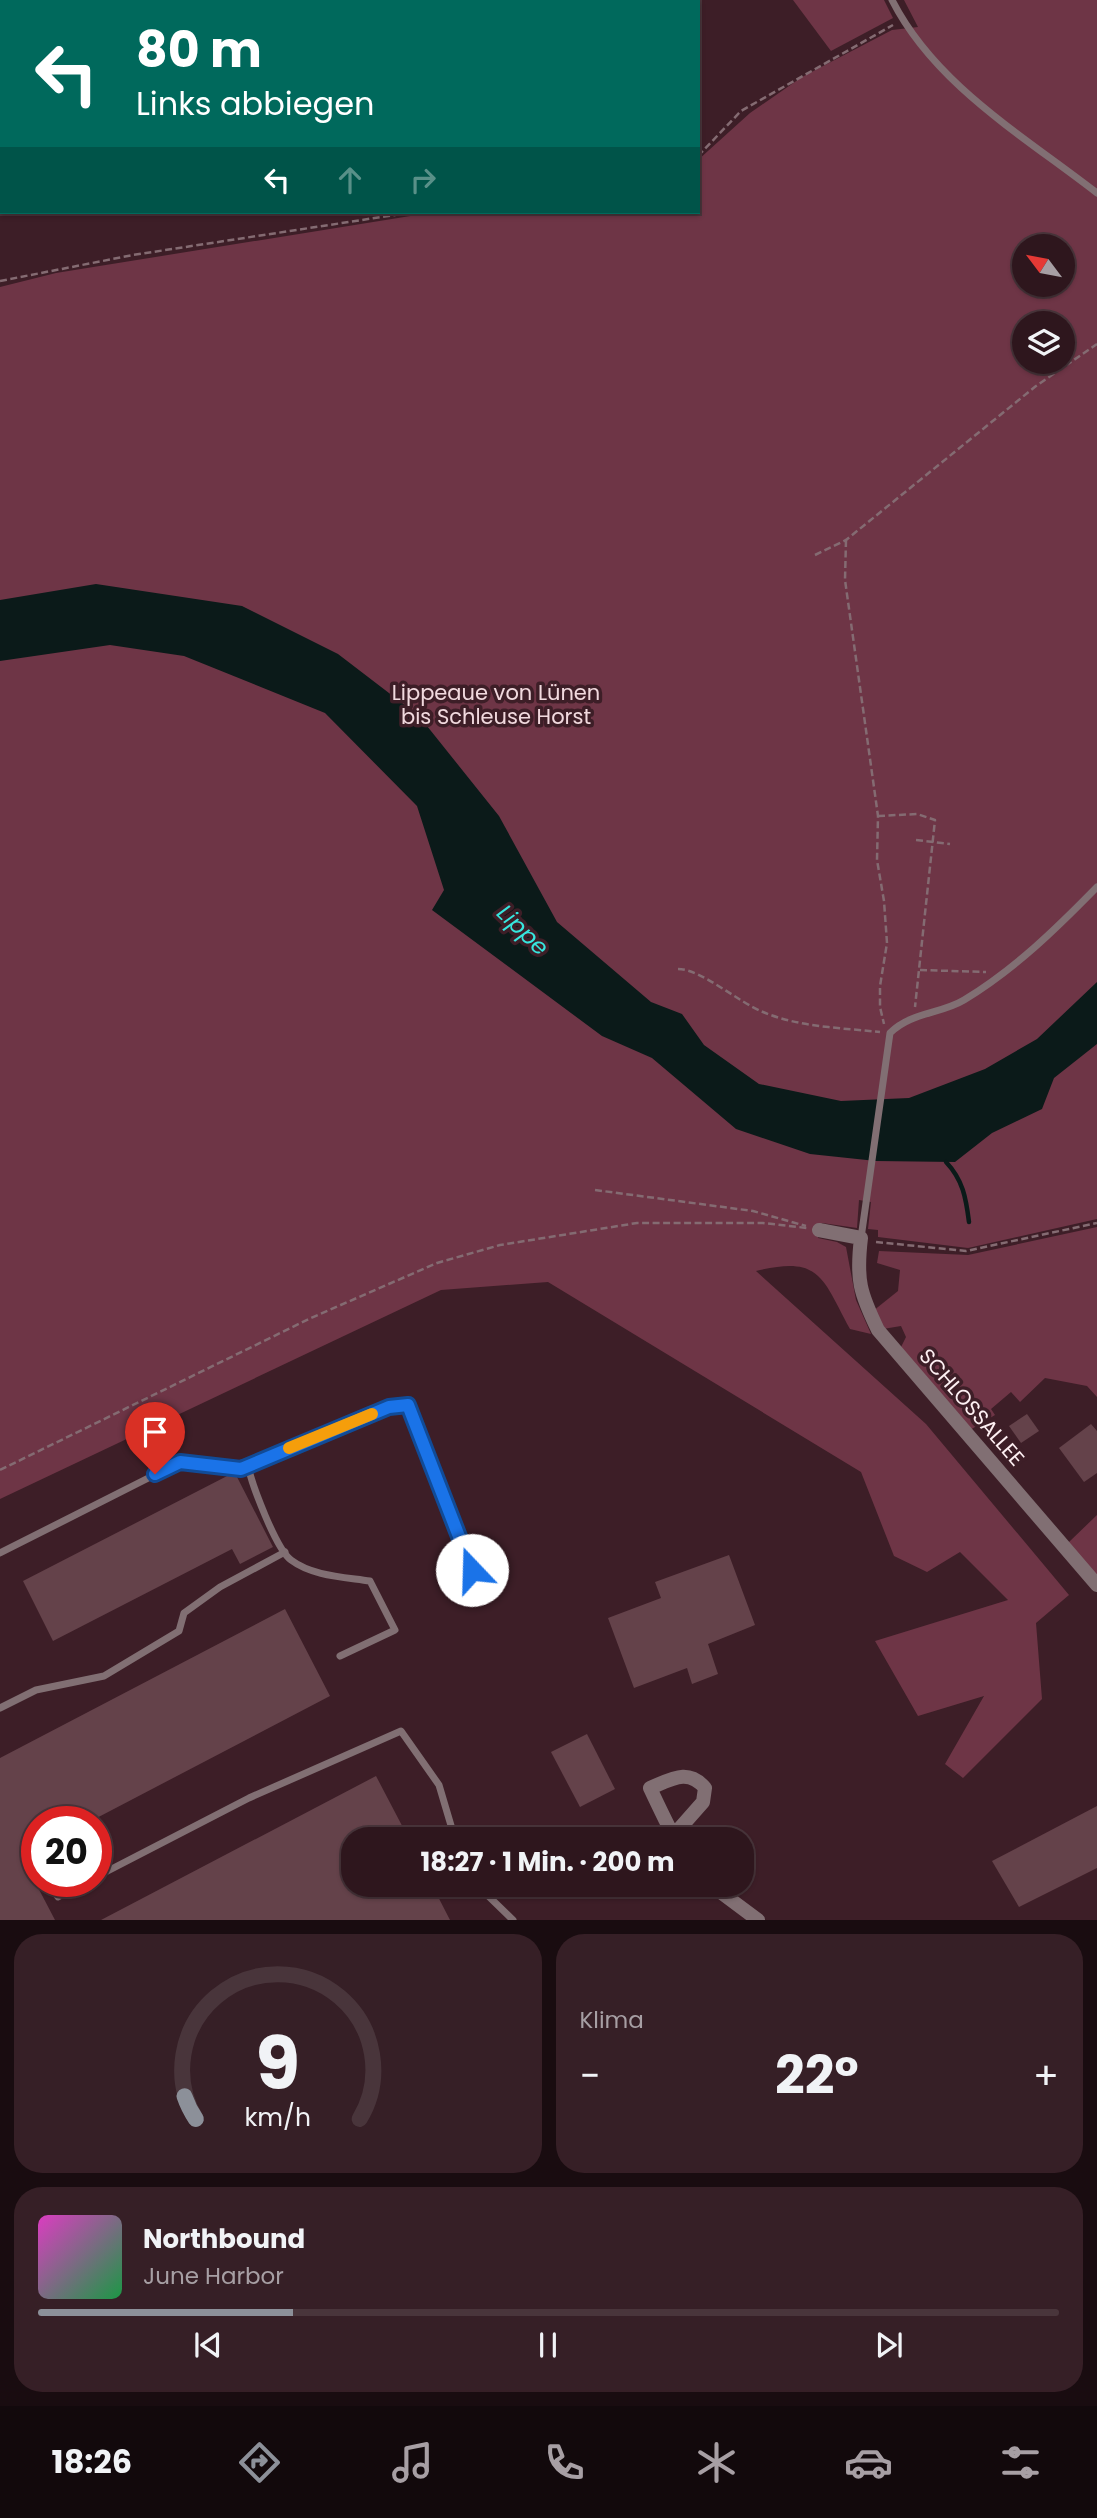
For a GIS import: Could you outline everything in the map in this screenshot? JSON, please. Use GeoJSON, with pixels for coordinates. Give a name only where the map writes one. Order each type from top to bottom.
{"type":"FeatureCollection","features":[{"type":"Feature","properties":{"kind":"street"},"geometry":{"type":"LineString","coordinates":[[819,1230],[861,1233]]}},
{"type":"Feature","properties":{"kind":"street","name":"SCHLOSSALLEE"},"geometry":{"type":"LineString","coordinates":[[861,1233],[858,1264],[860,1292],[878,1330],[1097,1585]]}},
{"type":"Feature","properties":{"kind":"street"},"geometry":{"type":"LineString","coordinates":[[683,1774],[696,1778],[705,1788],[703,1802],[674,1838],[650,1788],[683,1774]]}},
{"type":"Feature","properties":{"kind":"street"},"geometry":{"type":"LineString","coordinates":[[727,1897],[758,1920]]}},
{"type":"Feature","properties":{"kind":"lane"},"geometry":{"type":"LineString","coordinates":[[892,0],[902,20],[935,64],[1097,193]]}},
{"type":"Feature","properties":{"kind":"lane"},"geometry":{"type":"LineString","coordinates":[[861,1233],[886,1044],[890,1033],[898,1025],[961,1002],[997,979],[1059,926],[1097,887]]}},
{"type":"Feature","properties":{"kind":"lane"},"geometry":{"type":"LineString","coordinates":[[0,1553],[180,1462],[241,1469],[389,1407],[408,1405],[482,1593]]}},
{"type":"Feature","properties":{"kind":"lane"},"geometry":{"type":"LineString","coordinates":[[247,1466],[253,1488],[288,1559],[314,1572],[370,1581],[395,1630],[340,1656]]}},
{"type":"Feature","properties":{"kind":"lane"},"geometry":{"type":"LineString","coordinates":[[0,1708],[36,1690],[104,1676],[178,1631],[184,1613],[220,1587],[285,1552]]}},
{"type":"Feature","properties":{"kind":"lane"},"geometry":{"type":"LineString","coordinates":[[112,1869],[249,1798],[401,1731],[439,1786],[451,1827]]}},
{"type":"Feature","properties":{"kind":"lane"},"geometry":{"type":"LineString","coordinates":[[490,1897],[513,1920]]}},
{"type":"Feature","properties":{"kind":"path"},"geometry":{"type":"LineString","coordinates":[[700,154],[741,111],[902,20]]}},
{"type":"Feature","properties":{"kind":"path"},"geometry":{"type":"LineString","coordinates":[[0,281],[133,255],[401,214]]}},
{"type":"Feature","properties":{"kind":"path"},"geometry":{"type":"LineString","coordinates":[[815,555],[846,540],[1036,386],[1097,344]]}},
{"type":"Feature","properties":{"kind":"path"},"geometry":{"type":"LineString","coordinates":[[846,540],[845,580],[878,816],[877,860],[887,943],[880,1007],[882,1022],[890,1033]]}},
{"type":"Feature","properties":{"kind":"path"},"geometry":{"type":"LineString","coordinates":[[878,816],[917,814],[935,820],[915,1007]]}},
{"type":"Feature","properties":{"kind":"path"},"geometry":{"type":"LineString","coordinates":[[916,840],[950,845]]}},
{"type":"Feature","properties":{"kind":"path"},"geometry":{"type":"LineString","coordinates":[[678,970],[692,969],[719,989],[764,1013],[804,1023],[890,1033]]}},
{"type":"Feature","properties":{"kind":"path"},"geometry":{"type":"LineString","coordinates":[[919,970],[991,972],[997,979]]}},
{"type":"Feature","properties":{"kind":"path"},"geometry":{"type":"LineString","coordinates":[[595,1190],[753,1211],[819,1230]]}},
{"type":"Feature","properties":{"kind":"path"},"geometry":{"type":"LineString","coordinates":[[0,1470],[310,1318],[437,1263],[499,1245],[637,1223],[763,1223],[819,1230]]}},
{"type":"Feature","properties":{"kind":"path"},"geometry":{"type":"LineString","coordinates":[[890,1245],[966,1251],[1097,1223]]}},
{"type":"Feature","properties":{"kind":"green space"},"geometry":{"type":"Polygon","coordinates":[[[793,0],[884,0],[893,18],[831,51],[793,0]]]}},
{"type":"Feature","properties":{"kind":"green space","name":"Lippeaue von Lünen bis Schleuse Horst"},"geometry":{"type":"Polygon","coordinates":[[[904,0],[1097,0],[1097,1219],[968,1248],[878,1237],[878,1230],[868,1229],[871,1202],[859,1200],[857,1228],[822,1223],[818,1238],[846,1247],[856,1300],[871,1334],[850,1329],[825,1284],[807,1269],[794,1266],[756,1271],[926,1424],[1069,1595],[1036,1623],[1042,1699],[963,1778],[945,1764],[984,1696],[918,1716],[875,1641],[1008,1600],[960,1552],[927,1572],[894,1556],[861,1472],[548,1282],[441,1290],[0,1499],[0,287],[56,273],[423,214],[700,214],[700,158],[750,113],[802,77],[892,30],[918,27],[904,0]]]}},
{"type":"Feature","properties":{"kind":"green space"},"geometry":{"type":"Polygon","coordinates":[[[1097,1227],[1097,1397],[1087,1386],[1045,1378],[1020,1402],[1011,1392],[991,1409],[995,1415],[970,1430],[901,1347],[906,1337],[901,1326],[883,1329],[873,1311],[898,1291],[900,1270],[877,1263],[879,1251],[968,1255],[1097,1227]]]}},
{"type":"Feature","properties":{"kind":"green space"},"geometry":{"type":"Polygon","coordinates":[[[1097,1515],[1097,1576],[1068,1543],[1097,1515]]]}},
{"type":"Feature","properties":{"kind":"water","name":"Lippe"},"geometry":{"type":"Polygon","coordinates":[[[96,584],[242,606],[338,654],[419,716],[499,816],[557,922],[651,1002],[682,1014],[704,1045],[759,1084],[841,1101],[909,1098],[985,1069],[1037,1039],[1097,982],[1097,1044],[1054,1078],[1042,1109],[992,1133],[955,1162],[876,1161],[810,1154],[736,1129],[652,1058],[602,1036],[432,910],[444,890],[417,806],[325,713],[184,656],[110,645],[0,661],[0,600],[96,584]]]}},
{"type":"Feature","properties":{"kind":"building"},"geometry":{"type":"Polygon","coordinates":[[[1027,1414],[1039,1431],[1021,1443],[1009,1426],[1027,1414]]]}},
{"type":"Feature","properties":{"kind":"building"},"geometry":{"type":"Polygon","coordinates":[[[1091,1424],[1097,1431],[1097,1473],[1084,1482],[1059,1448],[1091,1424]]]}},
{"type":"Feature","properties":{"kind":"building"},"geometry":{"type":"Polygon","coordinates":[[[231,1474],[236,1475],[273,1547],[240,1564],[232,1549],[53,1641],[23,1581],[231,1474]]]}},
{"type":"Feature","properties":{"kind":"building"},"geometry":{"type":"Polygon","coordinates":[[[729,1555],[755,1625],[708,1644],[718,1674],[692,1684],[687,1668],[634,1688],[608,1618],[661,1598],[655,1582],[729,1555]]]}},
{"type":"Feature","properties":{"kind":"building"},"geometry":{"type":"Polygon","coordinates":[[[285,1609],[330,1696],[112,1810],[112,1806],[21,1806],[21,1897],[43,1897],[55,1920],[0,1920],[0,1758],[285,1609]]]}},
{"type":"Feature","properties":{"kind":"building"},"geometry":{"type":"Polygon","coordinates":[[[587,1734],[615,1789],[580,1807],[551,1752],[587,1734]]]}},
{"type":"Feature","properties":{"kind":"building"},"geometry":{"type":"Polygon","coordinates":[[[376,1776],[403,1827],[341,1827],[341,1897],[438,1897],[450,1920],[101,1920],[376,1776]]]}},
{"type":"Feature","properties":{"kind":"building"},"geometry":{"type":"Polygon","coordinates":[[[1097,1806],[1097,1868],[1019,1907],[992,1861],[1097,1806]]]}},
{"type":"Feature","properties":{"kind":"waterway"},"geometry":{"type":"LineString","coordinates":[[946,1162],[963,1190],[969,1222]]}},
{"type":"Feature","properties":{"kind":"slow traffic"},"geometry":{"type":"LineString","coordinates":[[289,1448],[372,1414]]}},
{"type":"Feature","properties":{"kind":"route"},"geometry":{"type":"LineString","coordinates":[[155,1474],[180,1462],[241,1469],[389,1407],[408,1405],[472,1570]]}}]}
